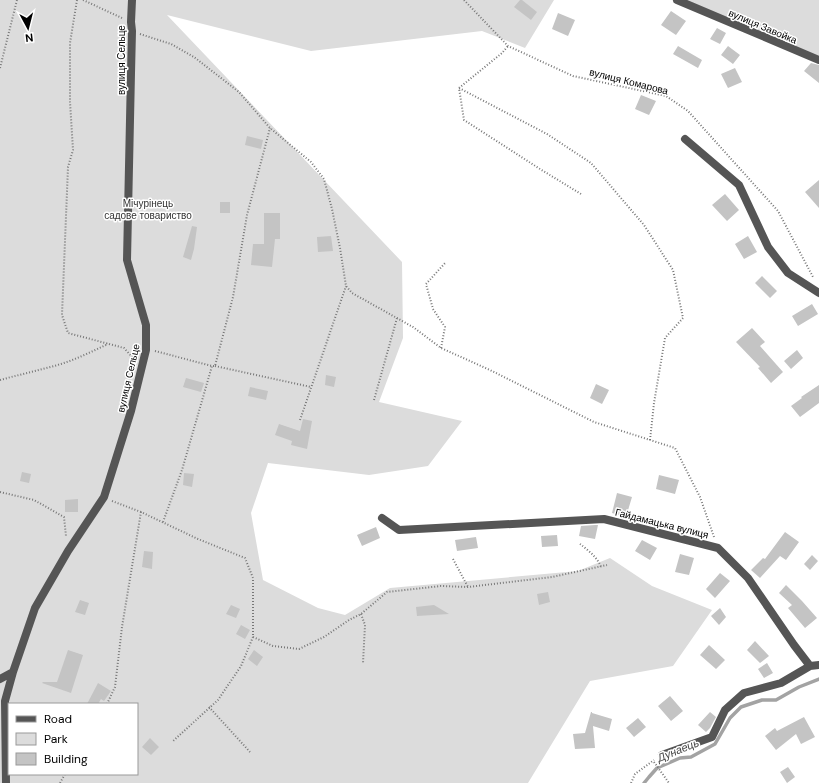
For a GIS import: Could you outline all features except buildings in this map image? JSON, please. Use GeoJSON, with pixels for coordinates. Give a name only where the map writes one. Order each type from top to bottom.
{"type":"FeatureCollection","features":[{"type":"Feature","properties":{"kind":"street","name":"вулиця Сельце"},"geometry":{"type":"LineString","coordinates":[[6,783],[5,701],[13,672],[35,608],[68,551],[104,497],[131,411],[146,350],[146,324],[127,260],[132,0]]}},
{"type":"Feature","properties":{"kind":"street","name":"вулиця Завойка"},"geometry":{"type":"LineString","coordinates":[[677,0],[819,60]]}},
{"type":"Feature","properties":{"kind":"street"},"geometry":{"type":"LineString","coordinates":[[685,139],[739,185],[768,247],[788,273],[819,293]]}},
{"type":"Feature","properties":{"kind":"street","name":"Гайдамацька вулиця"},"geometry":{"type":"LineString","coordinates":[[382,518],[399,530],[604,519],[718,548],[748,578],[810,666]]}},
{"type":"Feature","properties":{"kind":"street"},"geometry":{"type":"LineString","coordinates":[[662,755],[712,737],[725,710],[744,693],[781,683],[810,666],[819,665]]}},
{"type":"Feature","properties":{"kind":"street"},"geometry":{"type":"LineString","coordinates":[[0,679],[13,672]]}},
{"type":"Feature","properties":{"kind":"path"},"geometry":{"type":"LineString","coordinates":[[0,68],[18,0]]}},
{"type":"Feature","properties":{"kind":"path"},"geometry":{"type":"LineString","coordinates":[[77,0],[70,43],[70,102],[73,150],[68,167],[62,315],[68,333],[124,348],[142,368]]}},
{"type":"Feature","properties":{"kind":"path"},"geometry":{"type":"LineString","coordinates":[[83,0],[131,22]]}},
{"type":"Feature","properties":{"kind":"path","name":"вулиця Комарова"},"geometry":{"type":"LineString","coordinates":[[464,0],[508,46],[573,76],[666,96],[688,111],[778,211],[815,281]]}},
{"type":"Feature","properties":{"kind":"path"},"geometry":{"type":"LineString","coordinates":[[132,31],[171,44],[194,56],[239,92],[270,128],[311,162],[324,179],[332,209],[346,286],[300,420]]}},
{"type":"Feature","properties":{"kind":"path"},"geometry":{"type":"LineString","coordinates":[[459,88],[502,53],[508,46]]}},
{"type":"Feature","properties":{"kind":"path"},"geometry":{"type":"LineString","coordinates":[[459,88],[464,120],[581,194]]}},
{"type":"Feature","properties":{"kind":"path"},"geometry":{"type":"LineString","coordinates":[[459,88],[547,134],[591,163],[644,225],[673,270],[683,318],[664,338],[650,440]]}},
{"type":"Feature","properties":{"kind":"path"},"geometry":{"type":"LineString","coordinates":[[163,522],[182,470],[233,297],[247,215],[270,128]]}},
{"type":"Feature","properties":{"kind":"path"},"geometry":{"type":"LineString","coordinates":[[441,348],[445,326],[433,309],[426,284],[446,262]]}},
{"type":"Feature","properties":{"kind":"path"},"geometry":{"type":"LineString","coordinates":[[346,286],[352,293],[413,327],[441,348],[490,370],[594,422],[675,448],[700,497],[718,548]]}},
{"type":"Feature","properties":{"kind":"path"},"geometry":{"type":"LineString","coordinates":[[374,400],[397,318]]}},
{"type":"Feature","properties":{"kind":"path"},"geometry":{"type":"LineString","coordinates":[[0,380],[55,366],[108,344]]}},
{"type":"Feature","properties":{"kind":"path"},"geometry":{"type":"LineString","coordinates":[[146,350],[311,387]]}},
{"type":"Feature","properties":{"kind":"path"},"geometry":{"type":"LineString","coordinates":[[0,492],[34,500],[64,517],[68,551]]}},
{"type":"Feature","properties":{"kind":"path"},"geometry":{"type":"LineString","coordinates":[[104,497],[244,558],[253,578],[253,637],[241,666],[218,700],[172,742]]}},
{"type":"Feature","properties":{"kind":"path"},"geometry":{"type":"LineString","coordinates":[[107,703],[115,687],[122,627],[141,512]]}},
{"type":"Feature","properties":{"kind":"path"},"geometry":{"type":"LineString","coordinates":[[580,544],[588,550],[599,563],[600,567]]}},
{"type":"Feature","properties":{"kind":"path"},"geometry":{"type":"LineString","coordinates":[[453,559],[468,587]]}},
{"type":"Feature","properties":{"kind":"path"},"geometry":{"type":"LineString","coordinates":[[253,637],[273,646],[299,648],[324,637],[349,620],[361,614],[387,592],[441,586],[468,587],[552,577],[607,565]]}},
{"type":"Feature","properties":{"kind":"path"},"geometry":{"type":"LineString","coordinates":[[361,614],[365,625],[363,663]]}},
{"type":"Feature","properties":{"kind":"path"},"geometry":{"type":"LineString","coordinates":[[209,707],[250,752]]}},
{"type":"Feature","properties":{"kind":"path"},"geometry":{"type":"LineString","coordinates":[[631,783],[636,774],[662,755]]}},
{"type":"Feature","properties":{"kind":"path"},"geometry":{"type":"LineString","coordinates":[[656,764],[669,783]]}},
{"type":"Feature","properties":{"kind":"green space","name":"Мічурінець садове товариство"},"geometry":{"type":"Polygon","coordinates":[[[0,0],[554,0],[525,48],[482,31],[311,51],[167,15],[402,262],[403,338],[379,402],[462,421],[428,466],[369,475],[268,463],[251,513],[263,580],[318,608],[345,615],[390,588],[578,571],[610,558],[652,586],[712,610],[673,666],[590,681],[528,783],[0,783],[0,0]]]}},
{"type":"Feature","properties":{"kind":"green space"},"geometry":{"type":"Polygon","coordinates":[[[677,0],[819,0],[819,60],[677,0]]]}},
{"type":"Feature","properties":{"kind":"waterway","name":"Дунаець"},"geometry":{"type":"LineString","coordinates":[[644,783],[657,768],[680,758],[691,757],[715,744],[730,718],[741,707],[762,700],[776,700],[799,687],[819,679]]}}]}
